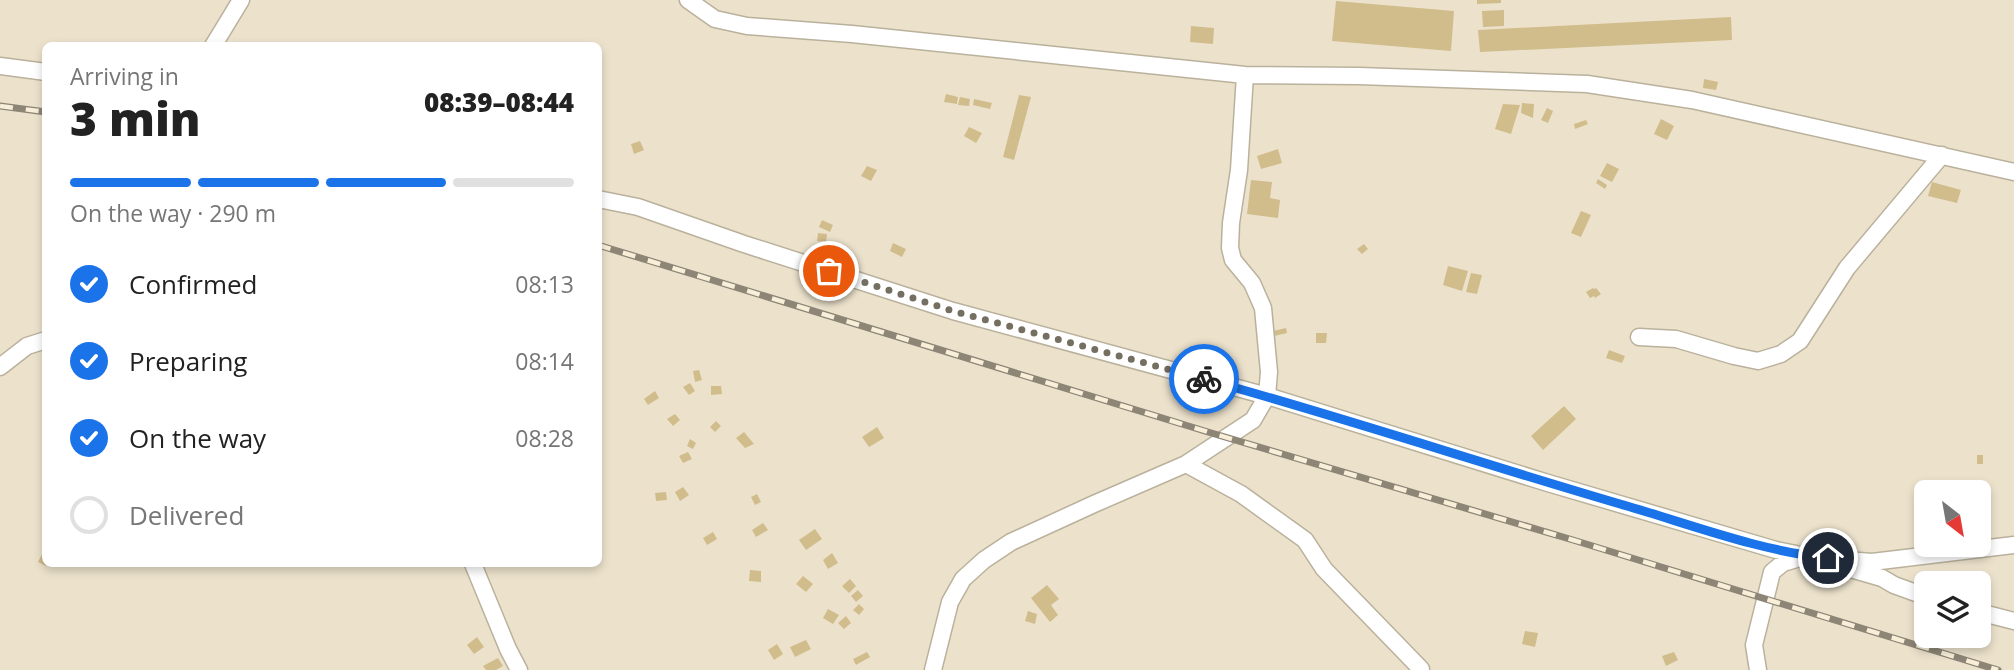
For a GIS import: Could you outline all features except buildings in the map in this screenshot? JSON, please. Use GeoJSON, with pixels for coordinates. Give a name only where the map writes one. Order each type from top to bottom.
{"type":"FeatureCollection","features":[{"type":"Feature","properties":{"kind":"street"},"geometry":{"type":"LineString","coordinates":[[215,42],[241,0]]}},
{"type":"Feature","properties":{"kind":"street"},"geometry":{"type":"LineString","coordinates":[[688,0],[715,19],[747,26],[852,33],[1245,75],[1587,84],[1692,100],[2014,172]]}},
{"type":"Feature","properties":{"kind":"street"},"geometry":{"type":"LineString","coordinates":[[0,66],[42,71]]}},
{"type":"Feature","properties":{"kind":"street"},"geometry":{"type":"LineString","coordinates":[[933,670],[950,602],[964,579],[984,560],[1034,531],[1186,464],[1253,420],[1267,396],[1269,372],[1263,308],[1252,283],[1233,260],[1230,248],[1239,170],[1245,75]]}},
{"type":"Feature","properties":{"kind":"street"},"geometry":{"type":"LineString","coordinates":[[1639,337],[1676,339],[1758,361],[1781,354],[1800,341],[1847,268],[1942,155]]}},
{"type":"Feature","properties":{"kind":"street"},"geometry":{"type":"LineString","coordinates":[[602,200],[638,206],[744,244],[953,311],[1267,396],[1548,483],[1882,578],[1914,592]]}},
{"type":"Feature","properties":{"kind":"street"},"geometry":{"type":"LineString","coordinates":[[0,367],[27,346],[42,341]]}},
{"type":"Feature","properties":{"kind":"street"},"geometry":{"type":"LineString","coordinates":[[1186,464],[1241,494],[1305,540],[1324,569],[1420,669]]}},
{"type":"Feature","properties":{"kind":"street"},"geometry":{"type":"LineString","coordinates":[[1758,670],[1754,645],[1772,572],[1783,563],[1806,556],[1872,562],[2014,545]]}},
{"type":"Feature","properties":{"kind":"street"},"geometry":{"type":"LineString","coordinates":[[474,567],[519,670]]}},
{"type":"Feature","properties":{"kind":"street"},"geometry":{"type":"LineString","coordinates":[[1991,614],[2014,621]]}},
{"type":"Feature","properties":{"kind":"railway"},"geometry":{"type":"LineString","coordinates":[[0,106],[42,111]]}},
{"type":"Feature","properties":{"kind":"railway"},"geometry":{"type":"LineString","coordinates":[[602,246],[1998,670]]}},
{"type":"Feature","properties":{"kind":"way so far"},"geometry":{"type":"LineString","coordinates":[[829,271],[953,311],[1204,379]]}},
{"type":"Feature","properties":{"kind":"route"},"geometry":{"type":"LineString","coordinates":[[1204,379],[1776,550],[1828,558]]}}]}
